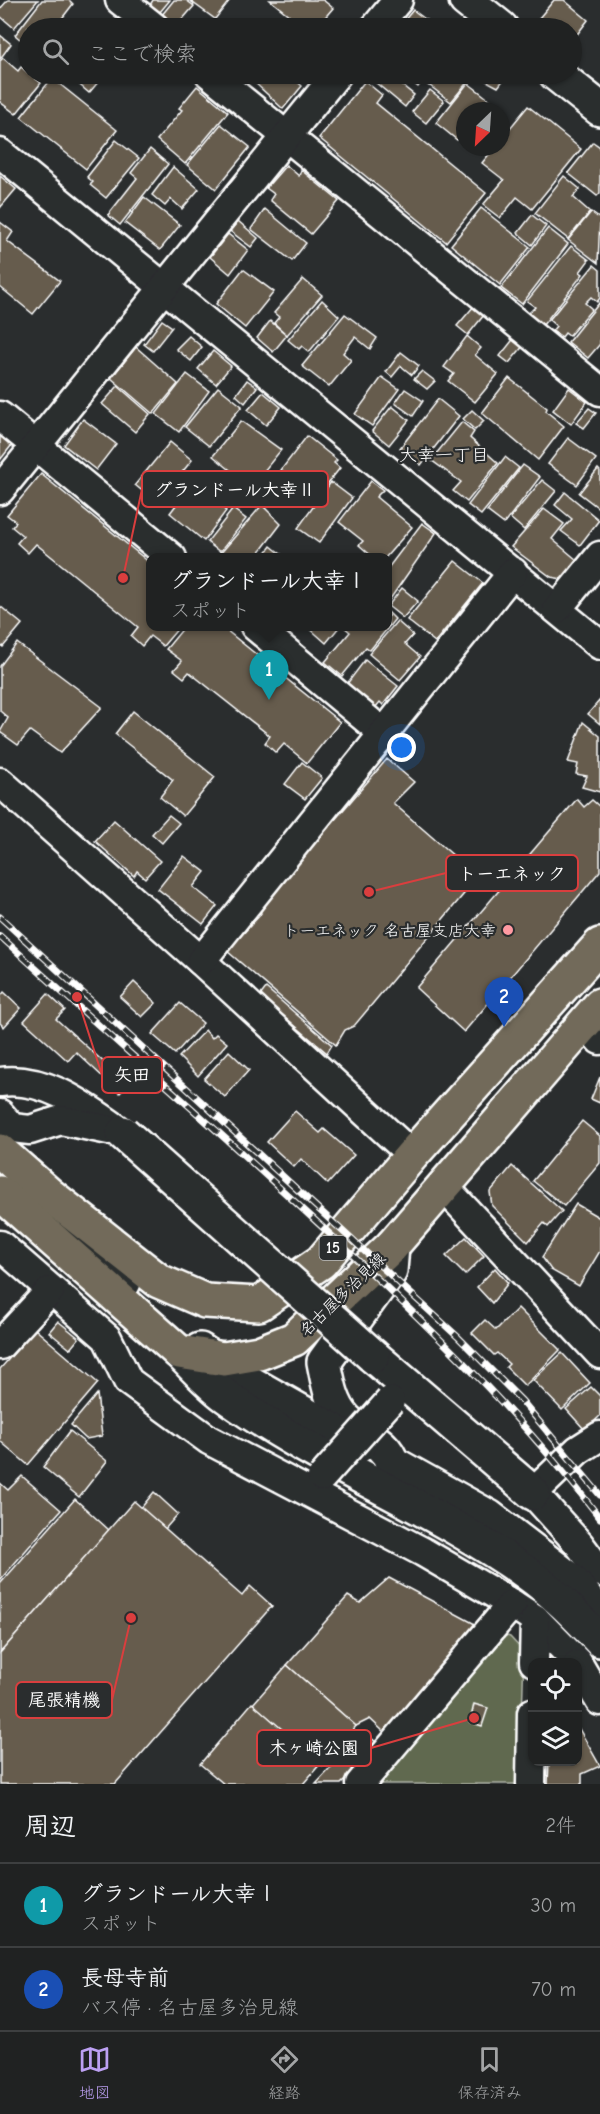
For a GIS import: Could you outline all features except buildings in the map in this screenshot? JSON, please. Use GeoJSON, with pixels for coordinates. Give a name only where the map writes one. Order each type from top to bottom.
{"type":"FeatureCollection","features":[{"type":"Feature","properties":{"kind":"main road","name":"15"},"geometry":{"type":"LineString","coordinates":[[0,1151],[51,1196],[159,1281],[205,1301],[259,1304],[321,1263],[412,1155],[600,945]]}},
{"type":"Feature","properties":{"kind":"main road","name":"名古屋多治見線"},"geometry":{"type":"LineString","coordinates":[[194,1354],[224,1359],[259,1353],[294,1339],[392,1246],[595,1023]]}},
{"type":"Feature","properties":{"kind":"main road"},"geometry":{"type":"LineString","coordinates":[[0,1193],[194,1354]]}},
{"type":"Feature","properties":{"kind":"street"},"geometry":{"type":"LineString","coordinates":[[120,0],[142,18]]}},
{"type":"Feature","properties":{"kind":"street"},"geometry":{"type":"LineString","coordinates":[[383,18],[398,0]]}},
{"type":"Feature","properties":{"kind":"street"},"geometry":{"type":"LineString","coordinates":[[466,0],[488,18]]}},
{"type":"Feature","properties":{"kind":"street"},"geometry":{"type":"LineString","coordinates":[[222,84],[600,390]]}},
{"type":"Feature","properties":{"kind":"street"},"geometry":{"type":"LineString","coordinates":[[0,490],[329,84]]}},
{"type":"Feature","properties":{"kind":"street"},"geometry":{"type":"LineString","coordinates":[[569,84],[600,109]]}},
{"type":"Feature","properties":{"kind":"street"},"geometry":{"type":"LineString","coordinates":[[0,153],[600,645]]}},
{"type":"Feature","properties":{"kind":"street"},"geometry":{"type":"LineString","coordinates":[[0,416],[166,553]]}},
{"type":"Feature","properties":{"kind":"street"},"geometry":{"type":"LineString","coordinates":[[557,609],[600,556]]}},
{"type":"Feature","properties":{"kind":"street"},"geometry":{"type":"LineString","coordinates":[[201,961],[382,732],[513,572]]}},
{"type":"Feature","properties":{"kind":"street"},"geometry":{"type":"LineString","coordinates":[[260,631],[382,732]]}},
{"type":"Feature","properties":{"kind":"street"},"geometry":{"type":"LineString","coordinates":[[0,782],[201,961],[412,1155]]}},
{"type":"Feature","properties":{"kind":"street"},"geometry":{"type":"LineString","coordinates":[[2,1087],[32,1083],[53,1090],[88,1109],[123,1133],[373,1356],[396,1392],[533,1493],[579,1544],[600,1572]]}},
{"type":"Feature","properties":{"kind":"street"},"geometry":{"type":"LineString","coordinates":[[0,1114],[12,1128],[30,1130],[61,1120],[123,1133]]}},
{"type":"Feature","properties":{"kind":"street"},"geometry":{"type":"LineString","coordinates":[[0,1167],[171,1328],[227,1397],[300,1443],[485,1545],[528,1573],[569,1607],[600,1640]]}},
{"type":"Feature","properties":{"kind":"street"},"geometry":{"type":"LineString","coordinates":[[444,1187],[588,1322],[600,1353]]}},
{"type":"Feature","properties":{"kind":"street"},"geometry":{"type":"LineString","coordinates":[[0,1245],[50,1291],[107,1338],[128,1381],[209,1440],[316,1484],[423,1552],[524,1612],[572,1658]]}},
{"type":"Feature","properties":{"kind":"street"},"geometry":{"type":"LineString","coordinates":[[392,1246],[390,1271],[324,1362],[330,1393],[345,1419],[389,1452],[392,1463]]}},
{"type":"Feature","properties":{"kind":"street"},"geometry":{"type":"LineString","coordinates":[[0,1346],[50,1291]]}},
{"type":"Feature","properties":{"kind":"street"},"geometry":{"type":"LineString","coordinates":[[194,1354],[238,1376],[489,1516],[571,1580],[600,1615]]}},
{"type":"Feature","properties":{"kind":"street"},"geometry":{"type":"LineString","coordinates":[[316,1484],[396,1392]]}},
{"type":"Feature","properties":{"kind":"street"},"geometry":{"type":"LineString","coordinates":[[533,1493],[578,1450],[600,1436]]}},
{"type":"Feature","properties":{"kind":"street"},"geometry":{"type":"LineString","coordinates":[[524,1612],[533,1658]]}},
{"type":"Feature","properties":{"kind":"street"},"geometry":{"type":"LineString","coordinates":[[360,1784],[524,1612]]}},
{"type":"Feature","properties":{"kind":"street"},"geometry":{"type":"LineString","coordinates":[[582,1671],[600,1701]]}},
{"type":"Feature","properties":{"kind":"street"},"geometry":{"type":"LineString","coordinates":[[531,1766],[531,1784]]}},
{"type":"Feature","properties":{"kind":"green space"},"geometry":{"type":"Polygon","coordinates":[[[498,1633],[510,1637],[524,1652],[520,1784],[370,1784],[498,1633]]]}},
{"type":"Feature","properties":{"kind":"railway"},"geometry":{"type":"LineString","coordinates":[[0,917],[458,1337],[522,1401],[600,1495]]}},
{"type":"Feature","properties":{"kind":"railway"},"geometry":{"type":"LineString","coordinates":[[0,936],[275,1183],[427,1327],[546,1451],[600,1518]]}},
{"type":"Feature","properties":{"kind":"place","name":"グランドール大幸Ⅱ"},"geometry":{"type":"Point","coordinates":[123,578]}},
{"type":"Feature","properties":{"kind":"place","name":"グランドール大幸Ⅰ"},"geometry":{"type":"Point","coordinates":[269,700]}},
{"type":"Feature","properties":{"kind":"place","name":"トーエネック"},"geometry":{"type":"Point","coordinates":[369,892]}},
{"type":"Feature","properties":{"kind":"place","name":"トーエネック 名古屋支店大幸"},"geometry":{"type":"Point","coordinates":[508,930]}},
{"type":"Feature","properties":{"kind":"place","name":"矢田"},"geometry":{"type":"Point","coordinates":[77,997]}},
{"type":"Feature","properties":{"kind":"place","name":"長母寺前"},"geometry":{"type":"Point","coordinates":[504,1027]}},
{"type":"Feature","properties":{"kind":"place","name":"尾張精機"},"geometry":{"type":"Point","coordinates":[131,1618]}},
{"type":"Feature","properties":{"kind":"place","name":"木ヶ崎公園"},"geometry":{"type":"Point","coordinates":[474,1718]}},
{"type":"Feature","properties":{"kind":"district","name":"大幸一丁目"},"geometry":{"type":"Point","coordinates":[444,455]}}]}
